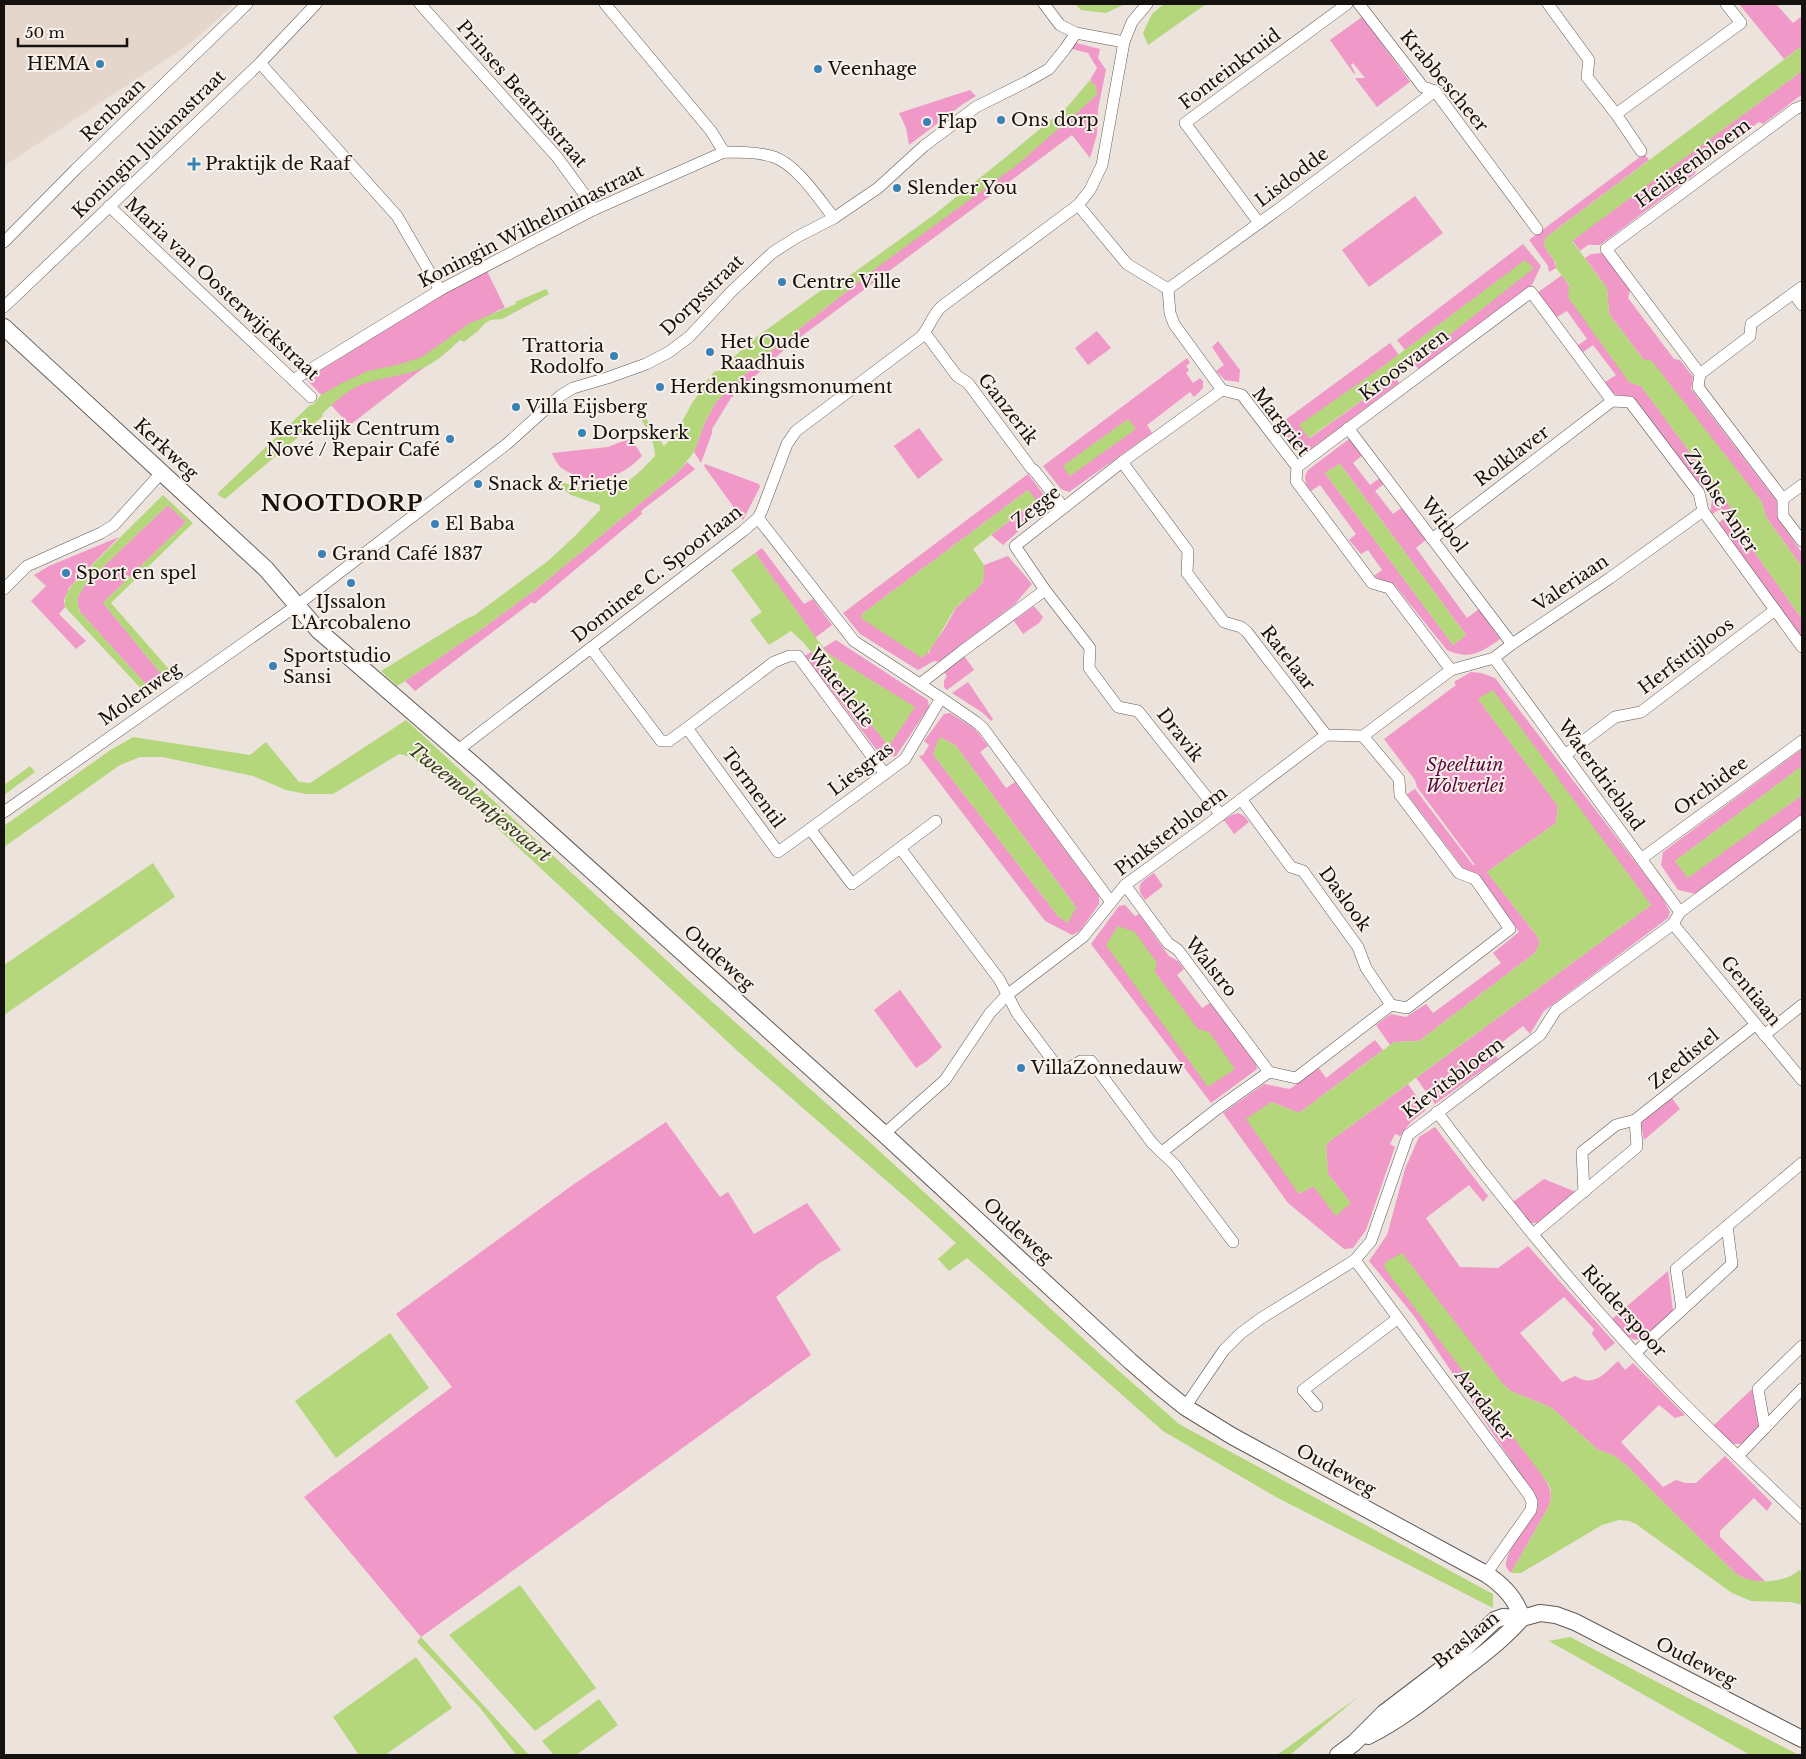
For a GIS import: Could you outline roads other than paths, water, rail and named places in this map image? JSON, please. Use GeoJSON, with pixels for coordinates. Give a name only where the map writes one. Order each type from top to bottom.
{"type":"FeatureCollection","features":[{"type":"Feature","properties":{"kind":"street","name":"Renbaan"},"geometry":{"type":"LineString","coordinates":[[4,242],[76,169],[247,4]]}},
{"type":"Feature","properties":{"kind":"street","name":"Koningin Julianastraat"},"geometry":{"type":"LineString","coordinates":[[4,307],[260,63],[316,4]]}},
{"type":"Feature","properties":{"kind":"street","name":"Prinses Beatrixstraat"},"geometry":{"type":"LineString","coordinates":[[420,4],[557,157],[587,198],[592,210]]}},
{"type":"Feature","properties":{"kind":"street"},"geometry":{"type":"LineString","coordinates":[[605,4],[711,131],[724,152]]}},
{"type":"Feature","properties":{"kind":"street"},"geometry":{"type":"LineString","coordinates":[[1044,4],[1060,25],[1076,33],[1124,42]]}},
{"type":"Feature","properties":{"kind":"street","name":"Dominee C. Spoorlaan"},"geometry":{"type":"LineString","coordinates":[[458,750],[758,518],[787,444],[796,430],[925,333],[933,315],[941,306],[1078,204],[1090,190],[1102,165],[1124,42],[1132,22],[1147,4]]}},
{"type":"Feature","properties":{"kind":"street","name":"Fonteinkruid"},"geometry":{"type":"LineString","coordinates":[[1259,223],[1185,123],[1347,4]]}},
{"type":"Feature","properties":{"kind":"street","name":"Krabbescheer"},"geometry":{"type":"LineString","coordinates":[[1359,4],[1423,87],[1435,91],[1537,229]]}},
{"type":"Feature","properties":{"kind":"street"},"geometry":{"type":"LineString","coordinates":[[1548,4],[1589,60],[1587,77],[1616,114],[1641,151]]}},
{"type":"Feature","properties":{"kind":"street"},"geometry":{"type":"LineString","coordinates":[[1616,114],[1741,23],[1726,4]]}},
{"type":"Feature","properties":{"kind":"street","name":"Dorpsstraat"},"geometry":{"type":"LineString","coordinates":[[296,606],[508,443],[560,396],[573,388],[646,364],[669,352],[689,337],[731,292],[772,253],[797,237],[834,218],[878,188],[924,146],[976,107],[1049,69],[1066,49],[1076,33]]}},
{"type":"Feature","properties":{"kind":"street"},"geometry":{"type":"LineString","coordinates":[[260,63],[397,216],[440,290]]}},
{"type":"Feature","properties":{"kind":"street","name":"Lisdodde"},"geometry":{"type":"LineString","coordinates":[[1168,289],[1435,91]]}},
{"type":"Feature","properties":{"kind":"street","name":"Heiligenbloem"},"geometry":{"type":"LineString","coordinates":[[1700,374],[1606,249],[1795,109],[1802,106]]}},
{"type":"Feature","properties":{"kind":"street","name":"Koningin Wilhelminastraat"},"geometry":{"type":"LineString","coordinates":[[293,380],[440,290],[592,210],[724,152],[746,152],[766,156],[775,158],[788,165],[834,218]]}},
{"type":"Feature","properties":{"kind":"street"},"geometry":{"type":"LineString","coordinates":[[1078,204],[1127,264],[1168,289],[1170,313],[1174,324],[1222,390]]}},
{"type":"Feature","properties":{"kind":"street","name":"Maria van Oosterwijckstraat"},"geometry":{"type":"LineString","coordinates":[[109,206],[310,396]]}},
{"type":"Feature","properties":{"kind":"street"},"geometry":{"type":"LineString","coordinates":[[1802,305],[1798,291],[1752,324],[1750,336],[1700,374],[1698,387],[1783,500],[1783,516],[1802,541]]}},
{"type":"Feature","properties":{"kind":"street","name":"Kroosvaren"},"geometry":{"type":"LineString","coordinates":[[1298,467],[1531,292],[1612,401]]}},
{"type":"Feature","properties":{"kind":"street","name":"Kerkweg"},"geometry":{"type":"LineString","coordinates":[[4,327],[266,569],[296,606]]}},
{"type":"Feature","properties":{"kind":"street","name":"Ganzerik"},"geometry":{"type":"LineString","coordinates":[[925,333],[957,376],[968,383],[1031,468],[1063,507]]}},
{"type":"Feature","properties":{"kind":"street","name":"Zegge"},"geometry":{"type":"LineString","coordinates":[[1045,590],[1015,546],[1122,462],[1222,390]]}},
{"type":"Feature","properties":{"kind":"street","name":"Margriet"},"geometry":{"type":"LineString","coordinates":[[1222,390],[1242,395],[1298,467],[1296,480],[1372,583],[1389,588],[1451,670]]}},
{"type":"Feature","properties":{"kind":"street","name":"Zwolse Anjer"},"geometry":{"type":"LineString","coordinates":[[1612,401],[1630,402],[1699,493],[1703,511],[1802,647]]}},
{"type":"Feature","properties":{"kind":"street","name":"Rolklaver"},"geometry":{"type":"LineString","coordinates":[[1432,539],[1612,401]]}},
{"type":"Feature","properties":{"kind":"street","name":"Witbol"},"geometry":{"type":"LineString","coordinates":[[1348,428],[1512,644]]}},
{"type":"Feature","properties":{"kind":"street","name":"Ratelaar"},"geometry":{"type":"LineString","coordinates":[[1122,462],[1188,551],[1187,573],[1224,622],[1242,627],[1247,632],[1326,735]]}},
{"type":"Feature","properties":{"kind":"street"},"geometry":{"type":"LineString","coordinates":[[4,589],[28,566],[101,533],[114,525],[162,472]]}},
{"type":"Feature","properties":{"kind":"street"},"geometry":{"type":"LineString","coordinates":[[1783,500],[1802,485]]}},
{"type":"Feature","properties":{"kind":"street","name":"Valeriaan"},"geometry":{"type":"LineString","coordinates":[[1451,670],[1494,658],[1703,511]]}},
{"type":"Feature","properties":{"kind":"street"},"geometry":{"type":"LineString","coordinates":[[758,518],[854,641],[983,728],[1111,902]]}},
{"type":"Feature","properties":{"kind":"street"},"geometry":{"type":"LineString","coordinates":[[920,684],[1045,590]]}},
{"type":"Feature","properties":{"kind":"street","name":"Dravik"},"geometry":{"type":"LineString","coordinates":[[1045,590],[1090,648],[1089,668],[1118,707],[1138,711],[1221,815]]}},
{"type":"Feature","properties":{"kind":"street","name":"Oudeweg"},"geometry":{"type":"LineString","coordinates":[[296,606],[319,631],[458,750],[884,1134],[1130,1362],[1185,1407],[1232,1436],[1486,1574],[1502,1585],[1519,1607],[1522,1618],[1540,1614],[1556,1615],[1575,1622],[1802,1739]]}},
{"type":"Feature","properties":{"kind":"street","name":"Molenweg"},"geometry":{"type":"LineString","coordinates":[[4,812],[296,606]]}},
{"type":"Feature","properties":{"kind":"street","name":"Herfsttijloos"},"geometry":{"type":"LineString","coordinates":[[1565,755],[1614,718],[1641,712],[1774,610]]}},
{"type":"Feature","properties":{"kind":"street"},"geometry":{"type":"LineString","coordinates":[[591,648],[661,741],[669,741],[688,728]]}},
{"type":"Feature","properties":{"kind":"street","name":"Waterlelie"},"geometry":{"type":"LineString","coordinates":[[688,728],[774,662],[789,656],[798,656],[885,774]]}},
{"type":"Feature","properties":{"kind":"street","name":"Waterdrieblad"},"geometry":{"type":"LineString","coordinates":[[1494,658],[1680,912]]}},
{"type":"Feature","properties":{"kind":"street"},"geometry":{"type":"LineString","coordinates":[[1326,735],[1364,736],[1451,670]]}},
{"type":"Feature","properties":{"kind":"street","name":"Liesgras"},"geometry":{"type":"LineString","coordinates":[[810,829],[905,759],[941,698]]}},
{"type":"Feature","properties":{"kind":"street","name":"Tormentil"},"geometry":{"type":"LineString","coordinates":[[688,728],[778,852],[810,829],[852,884],[936,821]]}},
{"type":"Feature","properties":{"kind":"street","name":"Pinksterbloem"},"geometry":{"type":"LineString","coordinates":[[884,1134],[945,1080],[990,1013],[1007,995],[1083,937],[1126,885],[1326,735]]}},
{"type":"Feature","properties":{"kind":"street"},"geometry":{"type":"LineString","coordinates":[[1162,1152],[1217,1109],[1269,1072],[1296,1078],[1391,1005],[1407,1008],[1510,929],[1475,879],[1459,873],[1400,795],[1398,779],[1364,736]]}},
{"type":"Feature","properties":{"kind":"street","name":"Orchidee"},"geometry":{"type":"LineString","coordinates":[[1642,860],[1802,741]]}},
{"type":"Feature","properties":{"kind":"street","name":"Daslook"},"geometry":{"type":"LineString","coordinates":[[1241,799],[1291,867],[1303,871],[1353,939],[1366,968],[1391,1005]]}},
{"type":"Feature","properties":{"kind":"street","name":"Kievitsbloem"},"geometry":{"type":"LineString","coordinates":[[1185,1407],[1224,1350],[1240,1334],[1260,1319],[1355,1260],[1371,1241],[1408,1134],[1540,1034],[1556,1010],[1673,924],[1680,912],[1802,821]]}},
{"type":"Feature","properties":{"kind":"street"},"geometry":{"type":"LineString","coordinates":[[900,848],[998,979],[1017,1013],[1056,1065],[1066,1070],[1081,1061],[1091,1061],[1152,1143],[1175,1165],[1233,1242]]}},
{"type":"Feature","properties":{"kind":"street","name":"Walstro"},"geometry":{"type":"LineString","coordinates":[[1126,885],[1168,943],[1178,950],[1269,1072]]}},
{"type":"Feature","properties":{"kind":"street","name":"Gentiaan"},"geometry":{"type":"LineString","coordinates":[[1673,924],[1802,1080]]}},
{"type":"Feature","properties":{"kind":"street"},"geometry":{"type":"LineString","coordinates":[[1764,1035],[1802,1005]]}},
{"type":"Feature","properties":{"kind":"street","name":"Zeedistel"},"geometry":{"type":"LineString","coordinates":[[1584,1192],[1582,1152],[1616,1125],[1635,1120],[1755,1024]]}},
{"type":"Feature","properties":{"kind":"street","name":"Ridderspoor"},"geometry":{"type":"LineString","coordinates":[[1437,1112],[1533,1234],[1636,1353],[1802,1518]]}},
{"type":"Feature","properties":{"kind":"street"},"geometry":{"type":"LineString","coordinates":[[1533,1234],[1636,1147],[1635,1120]]}},
{"type":"Feature","properties":{"kind":"street"},"geometry":{"type":"LineString","coordinates":[[1682,1309],[1676,1269],[1802,1164]]}},
{"type":"Feature","properties":{"kind":"street"},"geometry":{"type":"LineString","coordinates":[[1636,1353],[1732,1264],[1727,1226]]}},
{"type":"Feature","properties":{"kind":"street","name":"Aardaker"},"geometry":{"type":"LineString","coordinates":[[1355,1260],[1529,1495],[1532,1502],[1530,1510],[1486,1574]]}},
{"type":"Feature","properties":{"kind":"street"},"geometry":{"type":"LineString","coordinates":[[1317,1406],[1304,1390],[1397,1318]]}},
{"type":"Feature","properties":{"kind":"street"},"geometry":{"type":"LineString","coordinates":[[1765,1428],[1758,1389],[1802,1346]]}},
{"type":"Feature","properties":{"kind":"street"},"geometry":{"type":"LineString","coordinates":[[1738,1456],[1802,1389]]}},
{"type":"Feature","properties":{"kind":"street","name":"Braslaan"},"geometry":{"type":"LineString","coordinates":[[1338,1755],[1354,1743],[1384,1713],[1446,1665],[1495,1620],[1502,1617],[1522,1618]]}},
{"type":"Feature","properties":{"kind":"water"},"geometry":{"type":"Polygon","coordinates":[[[1075,4],[1125,4],[1106,13],[1081,10],[1075,4]]]}},
{"type":"Feature","properties":{"kind":"water"},"geometry":{"type":"Polygon","coordinates":[[[1164,4],[1206,4],[1148,45],[1143,33],[1152,14],[1164,4]]]}},
{"type":"Feature","properties":{"kind":"water"},"geometry":{"type":"Polygon","coordinates":[[[1802,46],[1802,71],[1572,241],[1607,288],[1609,314],[1643,359],[1652,361],[1762,502],[1766,517],[1802,567],[1802,619],[1736,526],[1729,505],[1641,386],[1629,382],[1568,297],[1569,285],[1556,268],[1556,263],[1544,246],[1545,238],[1802,46]]]}},
{"type":"Feature","properties":{"kind":"water"},"geometry":{"type":"Polygon","coordinates":[[[1090,80],[1096,87],[1097,95],[1017,165],[871,272],[761,359],[716,402],[705,422],[694,452],[678,472],[535,590],[405,681],[397,686],[381,671],[475,615],[548,561],[600,510],[600,505],[571,495],[553,481],[555,479],[581,488],[590,489],[618,486],[630,480],[655,456],[650,436],[633,405],[636,403],[664,446],[675,435],[700,392],[699,390],[715,371],[717,372],[755,338],[834,281],[838,284],[935,214],[1068,106],[1090,80]]]}},
{"type":"Feature","properties":{"kind":"water"},"geometry":{"type":"Polygon","coordinates":[[[1525,260],[1534,268],[1414,363],[1309,438],[1299,425],[1382,367],[1525,260]]]}},
{"type":"Feature","properties":{"kind":"water"},"geometry":{"type":"Polygon","coordinates":[[[546,289],[549,294],[502,319],[490,320],[464,342],[460,340],[443,356],[423,368],[363,384],[352,390],[225,499],[218,495],[310,405],[314,404],[321,395],[368,371],[422,357],[470,323],[546,289]]]}},
{"type":"Feature","properties":{"kind":"water"},"geometry":{"type":"Polygon","coordinates":[[[1128,419],[1136,429],[1070,476],[1063,466],[1128,419]]]}},
{"type":"Feature","properties":{"kind":"water"},"geometry":{"type":"Polygon","coordinates":[[[1340,464],[1466,635],[1453,645],[1325,473],[1340,464]]]}},
{"type":"Feature","properties":{"kind":"water"},"geometry":{"type":"Polygon","coordinates":[[[1028,490],[1036,500],[973,549],[984,565],[983,580],[955,609],[936,642],[922,658],[861,618],[862,614],[1028,490]]]}},
{"type":"Feature","properties":{"kind":"water"},"geometry":{"type":"Polygon","coordinates":[[[163,495],[193,523],[111,603],[174,675],[167,681],[103,603],[186,522],[168,505],[86,583],[77,599],[80,612],[152,691],[147,695],[65,607],[65,600],[67,593],[73,585],[163,495]]]}},
{"type":"Feature","properties":{"kind":"water"},"geometry":{"type":"Polygon","coordinates":[[[755,553],[827,653],[915,707],[889,746],[803,642],[791,631],[769,645],[750,620],[762,612],[731,570],[755,553]]]}},
{"type":"Feature","properties":{"kind":"water"},"geometry":{"type":"Polygon","coordinates":[[[1493,690],[1651,905],[1326,1144],[1328,1174],[1351,1203],[1336,1216],[1313,1186],[1299,1194],[1246,1119],[1271,1102],[1299,1113],[1394,1042],[1419,1041],[1535,953],[1539,944],[1538,937],[1487,872],[1556,823],[1558,806],[1478,699],[1493,690]]]}},
{"type":"Feature","properties":{"kind":"water","name":"Tweemolentjesvaart"},"geometry":{"type":"Polygon","coordinates":[[[406,720],[689,981],[874,1146],[1102,1356],[1179,1424],[1493,1594],[1493,1608],[1276,1497],[1163,1431],[967,1258],[949,1271],[938,1259],[956,1243],[743,1056],[480,812],[411,757],[399,754],[333,794],[306,794],[286,790],[253,776],[162,757],[140,757],[120,765],[4,847],[4,826],[109,751],[133,737],[250,755],[266,742],[299,782],[310,783],[406,720]]]}},
{"type":"Feature","properties":{"kind":"water"},"geometry":{"type":"Polygon","coordinates":[[[939,738],[956,746],[1076,907],[1068,923],[1058,916],[935,757],[933,753],[939,738]]]}},
{"type":"Feature","properties":{"kind":"water"},"geometry":{"type":"Polygon","coordinates":[[[30,766],[35,772],[4,795],[4,785],[30,766]]]}},
{"type":"Feature","properties":{"kind":"water"},"geometry":{"type":"Polygon","coordinates":[[[1802,766],[1802,795],[1688,878],[1675,861],[1802,766]]]}},
{"type":"Feature","properties":{"kind":"water"},"geometry":{"type":"Polygon","coordinates":[[[153,863],[175,897],[4,1015],[4,965],[153,863]]]}},
{"type":"Feature","properties":{"kind":"water"},"geometry":{"type":"Polygon","coordinates":[[[1118,926],[1135,932],[1157,963],[1155,972],[1198,1029],[1209,1032],[1235,1069],[1208,1087],[1106,945],[1118,926]]]}},
{"type":"Feature","properties":{"kind":"water"},"geometry":{"type":"Polygon","coordinates":[[[1402,1253],[1503,1384],[1511,1391],[1552,1408],[1598,1450],[1611,1454],[1625,1464],[1735,1573],[1750,1580],[1768,1581],[1785,1578],[1799,1570],[1802,1572],[1802,1605],[1791,1602],[1751,1601],[1732,1593],[1636,1524],[1629,1521],[1619,1520],[1602,1525],[1521,1573],[1511,1573],[1549,1506],[1551,1491],[1549,1485],[1386,1270],[1384,1265],[1386,1262],[1402,1253]]]}},
{"type":"Feature","properties":{"kind":"water"},"geometry":{"type":"Polygon","coordinates":[[[390,1333],[429,1388],[336,1458],[295,1401],[390,1333]]]}},
{"type":"Feature","properties":{"kind":"water"},"geometry":{"type":"Polygon","coordinates":[[[520,1585],[596,1688],[535,1731],[449,1635],[520,1585]]]}},
{"type":"Feature","properties":{"kind":"water"},"geometry":{"type":"Polygon","coordinates":[[[421,1637],[529,1755],[516,1755],[481,1709],[417,1642],[421,1637]]]}},
{"type":"Feature","properties":{"kind":"water"},"geometry":{"type":"Polygon","coordinates":[[[1570,1637],[1799,1755],[1750,1755],[1549,1641],[1570,1637]]]}},
{"type":"Feature","properties":{"kind":"water"},"geometry":{"type":"Polygon","coordinates":[[[416,1657],[452,1708],[385,1755],[359,1755],[333,1717],[416,1657]]]}},
{"type":"Feature","properties":{"kind":"water"},"geometry":{"type":"Polygon","coordinates":[[[1358,1697],[1290,1755],[1277,1755],[1358,1697]]]}},
{"type":"Feature","properties":{"kind":"water"},"geometry":{"type":"Polygon","coordinates":[[[599,1699],[618,1725],[576,1755],[554,1755],[542,1741],[599,1699]]]}},
{"type":"Feature","properties":{"kind":"place","name":"HEMA"},"geometry":{"type":"Point","coordinates":[100,64]}},
{"type":"Feature","properties":{"kind":"place","name":"Veenhage"},"geometry":{"type":"Point","coordinates":[818,69]}},
{"type":"Feature","properties":{"kind":"place","name":"Ons dorp"},"geometry":{"type":"Point","coordinates":[1001,120]}},
{"type":"Feature","properties":{"kind":"place","name":"Flap"},"geometry":{"type":"Point","coordinates":[927,122]}},
{"type":"Feature","properties":{"kind":"place","name":"Praktijk de Raaf"},"geometry":{"type":"Point","coordinates":[194,164]}},
{"type":"Feature","properties":{"kind":"place","name":"Slender You"},"geometry":{"type":"Point","coordinates":[897,188]}},
{"type":"Feature","properties":{"kind":"place","name":"Centre Ville"},"geometry":{"type":"Point","coordinates":[782,282]}},
{"type":"Feature","properties":{"kind":"place","name":"Het Oude Raadhuis"},"geometry":{"type":"Point","coordinates":[710,352]}},
{"type":"Feature","properties":{"kind":"place","name":"Trattoria Rodolfo"},"geometry":{"type":"Point","coordinates":[614,356]}},
{"type":"Feature","properties":{"kind":"place","name":"Herdenkingsmonument"},"geometry":{"type":"Point","coordinates":[660,387]}},
{"type":"Feature","properties":{"kind":"place","name":"Villa Eijsberg"},"geometry":{"type":"Point","coordinates":[516,407]}},
{"type":"Feature","properties":{"kind":"place","name":"Dorpskerk"},"geometry":{"type":"Point","coordinates":[582,433]}},
{"type":"Feature","properties":{"kind":"place","name":"Kerkelijk Centrum Nové / Repair Café"},"geometry":{"type":"Point","coordinates":[450,439]}},
{"type":"Feature","properties":{"kind":"place","name":"Snack & Frietje"},"geometry":{"type":"Point","coordinates":[478,484]}},
{"type":"Feature","properties":{"kind":"place","name":"El Baba"},"geometry":{"type":"Point","coordinates":[435,524]}},
{"type":"Feature","properties":{"kind":"place","name":"Grand Café 1837"},"geometry":{"type":"Point","coordinates":[322,554]}},
{"type":"Feature","properties":{"kind":"place","name":"Sport en spel"},"geometry":{"type":"Point","coordinates":[66,573]}},
{"type":"Feature","properties":{"kind":"place","name":"IJssalon L'Arcobaleno"},"geometry":{"type":"Point","coordinates":[351,583]}},
{"type":"Feature","properties":{"kind":"place","name":"Sportstudio Sansi"},"geometry":{"type":"Point","coordinates":[273,666]}},
{"type":"Feature","properties":{"kind":"place","name":"VillaZonnedauw"},"geometry":{"type":"Point","coordinates":[1021,1068]}},
{"type":"Feature","properties":{"kind":"district","name":"NOOTDORP"},"geometry":{"type":"Point","coordinates":[342,503]}},
{"type":"Feature","properties":{"kind":"park label","name":"Speeltuin Wolverlei"},"geometry":{"type":"Point","coordinates":[1465,775]}}]}
